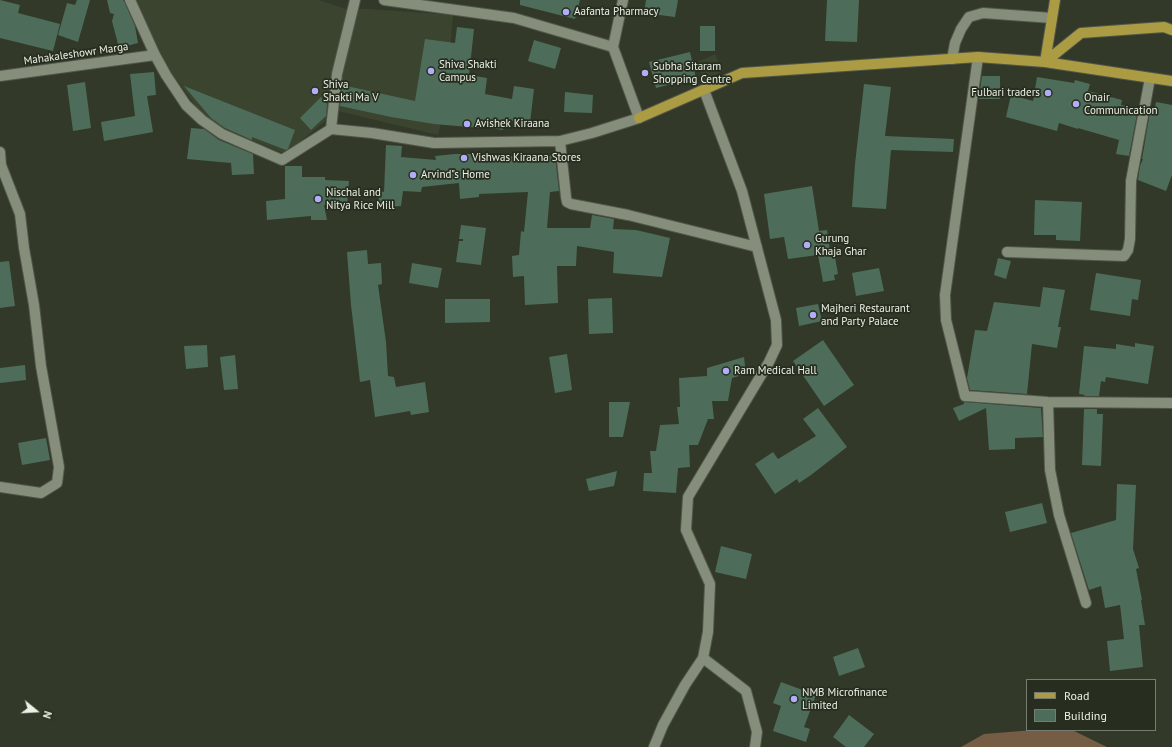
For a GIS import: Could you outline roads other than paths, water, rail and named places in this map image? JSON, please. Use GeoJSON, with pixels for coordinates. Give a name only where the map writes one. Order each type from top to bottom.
{"type":"FeatureCollection","features":[{"type":"Feature","properties":{"kind":"main road"},"geometry":{"type":"LineString","coordinates":[[1045,62],[1055,0]]}},
{"type":"Feature","properties":{"kind":"main road"},"geometry":{"type":"LineString","coordinates":[[1045,62],[1081,33],[1164,27],[1172,30]]}},
{"type":"Feature","properties":{"kind":"main road"},"geometry":{"type":"LineString","coordinates":[[639,118],[742,73],[978,57],[1045,62],[1172,81]]}},
{"type":"Feature","properties":{"kind":"street"},"geometry":{"type":"LineString","coordinates":[[130,0],[155,55],[186,105],[202,120],[222,134],[282,160],[331,130],[372,133],[434,143],[560,141],[592,133],[639,118],[613,48],[622,0]]}},
{"type":"Feature","properties":{"kind":"street"},"geometry":{"type":"LineString","coordinates":[[331,130],[337,74],[355,0]]}},
{"type":"Feature","properties":{"kind":"street"},"geometry":{"type":"LineString","coordinates":[[384,0],[514,18],[613,48]]}},
{"type":"Feature","properties":{"kind":"street"},"geometry":{"type":"LineString","coordinates":[[952,59],[955,43],[969,16],[983,13],[1052,18]]}},
{"type":"Feature","properties":{"kind":"street","name":"Mahakaleshowr Marga"},"geometry":{"type":"LineString","coordinates":[[0,76],[155,55]]}},
{"type":"Feature","properties":{"kind":"street"},"geometry":{"type":"LineString","coordinates":[[978,57],[945,295],[946,320],[965,396],[1048,402],[1172,403]]}},
{"type":"Feature","properties":{"kind":"street"},"geometry":{"type":"LineString","coordinates":[[1007,252],[1124,256],[1128,250],[1130,239],[1131,181],[1150,78]]}},
{"type":"Feature","properties":{"kind":"street"},"geometry":{"type":"LineString","coordinates":[[654,747],[663,725],[703,658],[708,632],[710,584],[686,530],[688,497],[769,362],[777,345],[776,320],[742,191],[704,90]]}},
{"type":"Feature","properties":{"kind":"street"},"geometry":{"type":"LineString","coordinates":[[560,141],[567,202],[628,215],[757,247]]}},
{"type":"Feature","properties":{"kind":"street"},"geometry":{"type":"LineString","coordinates":[[0,152],[1,165],[20,214],[24,248],[34,304],[41,366],[59,467],[57,483],[41,493],[0,487]]}},
{"type":"Feature","properties":{"kind":"street"},"geometry":{"type":"LineString","coordinates":[[1048,402],[1050,470],[1059,515],[1086,603]]}},
{"type":"Feature","properties":{"kind":"street"},"geometry":{"type":"LineString","coordinates":[[703,658],[746,691],[757,732],[755,747]]}},
{"type":"Feature","properties":{"kind":"place","name":"Aafanta Pharmacy"},"geometry":{"type":"Point","coordinates":[566,12]}},
{"type":"Feature","properties":{"kind":"place","name":"Shiva Shakti Campus"},"geometry":{"type":"Point","coordinates":[431,71]}},
{"type":"Feature","properties":{"kind":"place","name":"Subha Sitaram Shopping Centre"},"geometry":{"type":"Point","coordinates":[645,73]}},
{"type":"Feature","properties":{"kind":"place","name":"Shiva Shakti Ma V"},"geometry":{"type":"Point","coordinates":[315,91]}},
{"type":"Feature","properties":{"kind":"place","name":"Fulbari traders"},"geometry":{"type":"Point","coordinates":[1048,93]}},
{"type":"Feature","properties":{"kind":"place","name":"Onair Communication"},"geometry":{"type":"Point","coordinates":[1076,104]}},
{"type":"Feature","properties":{"kind":"place","name":"Avishek Kiraana"},"geometry":{"type":"Point","coordinates":[467,124]}},
{"type":"Feature","properties":{"kind":"place","name":"Vishwas Kiraana Stores"},"geometry":{"type":"Point","coordinates":[464,158]}},
{"type":"Feature","properties":{"kind":"place","name":"Arvind\"s Home"},"geometry":{"type":"Point","coordinates":[413,175]}},
{"type":"Feature","properties":{"kind":"place","name":"Nischal and Nitya Rice Mill"},"geometry":{"type":"Point","coordinates":[318,199]}},
{"type":"Feature","properties":{"kind":"place","name":"Gurung Khaja Ghar"},"geometry":{"type":"Point","coordinates":[807,245]}},
{"type":"Feature","properties":{"kind":"place","name":"Majheri Restaurant and Party Palace"},"geometry":{"type":"Point","coordinates":[813,315]}},
{"type":"Feature","properties":{"kind":"place","name":"Ram Medical Hall"},"geometry":{"type":"Point","coordinates":[726,371]}},
{"type":"Feature","properties":{"kind":"place","name":"NMB Microfinance Limited"},"geometry":{"type":"Point","coordinates":[794,699]}}]}
